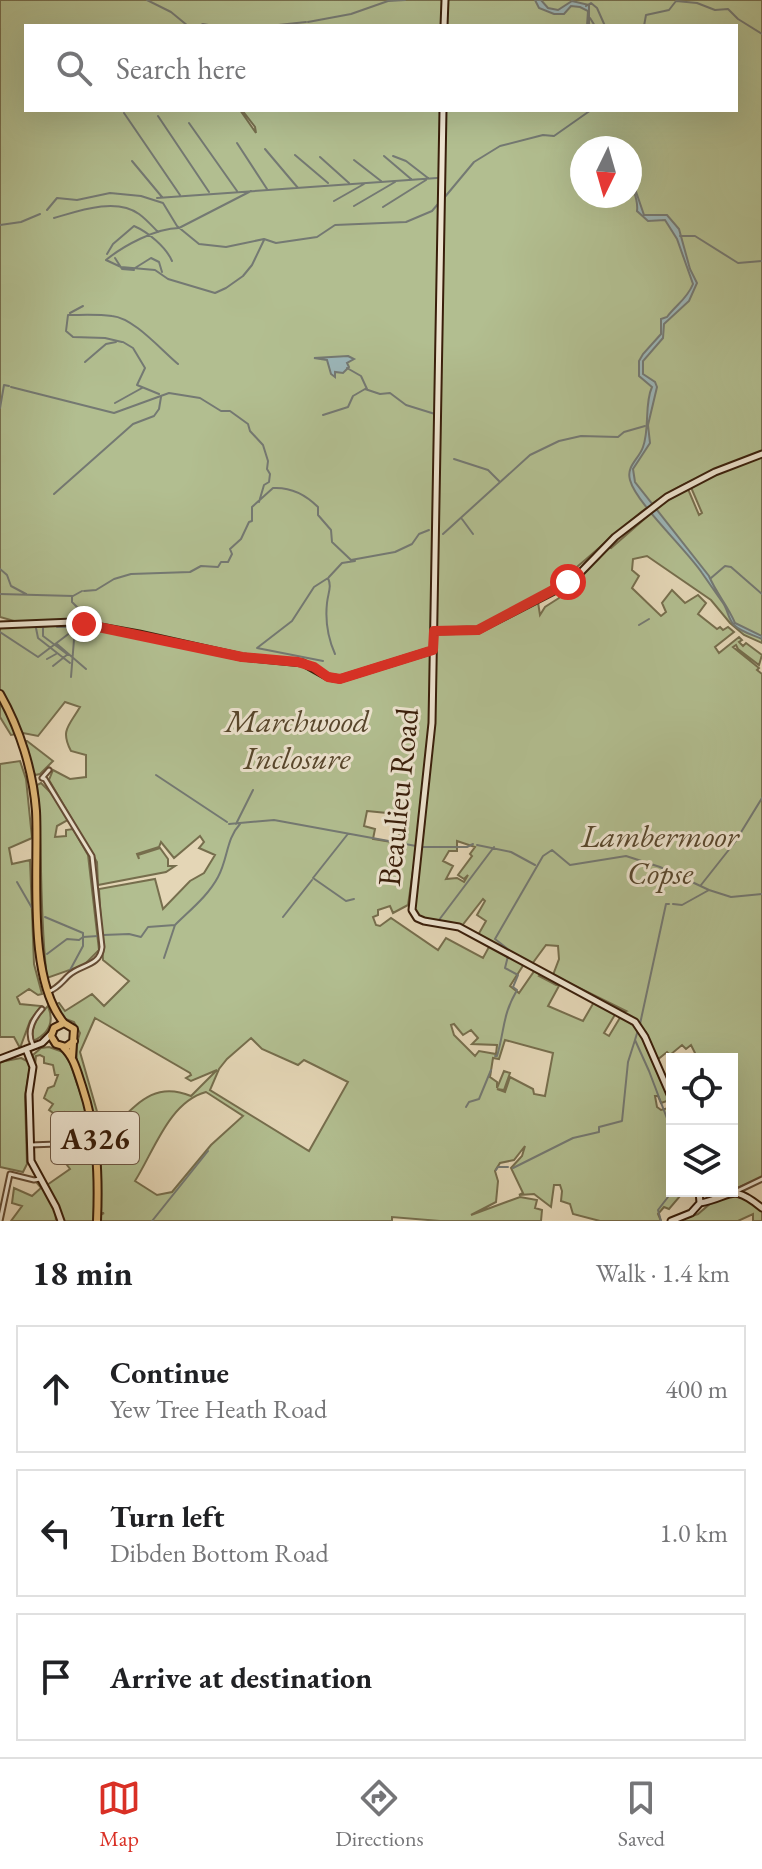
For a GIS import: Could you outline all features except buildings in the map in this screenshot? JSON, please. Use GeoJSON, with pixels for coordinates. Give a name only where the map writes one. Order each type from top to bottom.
{"type":"FeatureCollection","features":[{"type":"Feature","properties":{"kind":"main road"},"geometry":{"type":"LineString","coordinates":[[0,694],[16,728],[32,780],[36,810],[37,920],[41,960],[55,1012],[74,1029],[74,1041],[59,1046],[52,1030],[55,1012]]}},
{"type":"Feature","properties":{"kind":"main road"},"geometry":{"type":"LineString","coordinates":[[52,1030],[64,1023]]}},
{"type":"Feature","properties":{"kind":"main road","name":"A326"},"geometry":{"type":"LineString","coordinates":[[74,1041],[72,1058],[94,1130],[98,1170],[97,1221]]}},
{"type":"Feature","properties":{"kind":"main road","name":"A326"},"geometry":{"type":"LineString","coordinates":[[59,1046],[72,1058]]}},
{"type":"Feature","properties":{"kind":"street"},"geometry":{"type":"LineString","coordinates":[[444,24],[445,0]]}},
{"type":"Feature","properties":{"kind":"street","name":"Beaulieu Road"},"geometry":{"type":"LineString","coordinates":[[443,112],[431,745],[411,905],[414,915],[424,921],[459,927],[635,1022],[666,1085]]}},
{"type":"Feature","properties":{"kind":"street"},"geometry":{"type":"LineString","coordinates":[[434,631],[478,630],[558,589],[581,572],[615,537],[688,484],[762,454]]}},
{"type":"Feature","properties":{"kind":"street"},"geometry":{"type":"LineString","coordinates":[[0,625],[73,622],[242,657],[298,662],[314,667],[328,677],[340,679],[433,650]]}},
{"type":"Feature","properties":{"kind":"street"},"geometry":{"type":"LineString","coordinates":[[32,780],[42,778],[49,770]]}},
{"type":"Feature","properties":{"kind":"street"},"geometry":{"type":"LineString","coordinates":[[42,778],[92,856],[102,947],[94,962],[72,973],[63,984],[48,992]]}},
{"type":"Feature","properties":{"kind":"street"},"geometry":{"type":"LineString","coordinates":[[33,1046],[29,1033],[42,1009]]}},
{"type":"Feature","properties":{"kind":"street"},"geometry":{"type":"LineString","coordinates":[[42,1043],[52,1030]]}},
{"type":"Feature","properties":{"kind":"street"},"geometry":{"type":"LineString","coordinates":[[0,1059],[42,1043],[59,1046]]}},
{"type":"Feature","properties":{"kind":"street"},"geometry":{"type":"LineString","coordinates":[[26,1049],[33,1067],[29,1087],[32,1165],[61,1221]]}},
{"type":"Feature","properties":{"kind":"street"},"geometry":{"type":"LineString","coordinates":[[30,1145],[57,1144],[69,1122],[84,1134]]}},
{"type":"Feature","properties":{"kind":"street"},"geometry":{"type":"LineString","coordinates":[[0,1221],[10,1174],[40,1179]]}},
{"type":"Feature","properties":{"kind":"street"},"geometry":{"type":"LineString","coordinates":[[671,1221],[691,1213],[700,1203],[744,1191],[762,1179]]}},
{"type":"Feature","properties":{"kind":"street"},"geometry":{"type":"LineString","coordinates":[[744,1191],[762,1208]]}},
{"type":"Feature","properties":{"kind":"street"},"geometry":{"type":"LineString","coordinates":[[700,1197],[700,1203]]}},
{"type":"Feature","properties":{"kind":"green space"},"geometry":{"type":"Polygon","coordinates":[[[0,0],[442,0],[443,24],[24,24],[24,112],[241,112],[256,133],[244,112],[442,112],[436,534],[444,112],[738,112],[738,24],[445,24],[446,0],[762,0],[762,451],[670,492],[537,596],[540,615],[608,547],[611,548],[664,502],[688,489],[699,515],[702,513],[690,485],[762,456],[762,643],[744,635],[711,600],[647,556],[633,559],[632,570],[639,576],[632,588],[661,616],[666,612],[662,603],[672,590],[685,603],[698,595],[706,603],[698,614],[717,629],[728,627],[734,632],[715,647],[719,653],[739,637],[743,646],[746,643],[762,655],[759,665],[736,645],[733,647],[762,674],[762,1178],[738,1188],[738,1053],[695,1053],[691,1045],[686,1049],[682,1045],[657,1060],[646,1032],[622,1012],[626,1011],[553,975],[559,959],[558,946],[546,945],[532,964],[478,935],[486,921],[477,915],[485,901],[483,899],[461,927],[416,915],[414,909],[425,818],[421,816],[408,905],[393,913],[390,906],[378,910],[378,915],[373,917],[376,925],[380,926],[391,918],[438,950],[446,938],[483,958],[490,945],[524,964],[510,986],[519,993],[535,970],[541,974],[539,976],[560,984],[548,1006],[583,1021],[594,1002],[616,1013],[604,1033],[609,1036],[621,1016],[638,1029],[666,1091],[666,1101],[661,1103],[655,1096],[657,1107],[666,1109],[666,1197],[679,1197],[669,1209],[664,1207],[658,1214],[661,1221],[600,1221],[573,1214],[570,1204],[561,1201],[560,1185],[554,1185],[551,1207],[534,1194],[519,1195],[523,1193],[511,1168],[522,1156],[525,1146],[514,1160],[500,1163],[495,1171],[498,1181],[496,1202],[471,1215],[520,1197],[537,1200],[535,1208],[542,1210],[541,1221],[440,1221],[392,1217],[392,1221],[100,1221],[100,1215],[104,1213],[100,1213],[99,1143],[79,1074],[77,1047],[80,1033],[74,1022],[63,1018],[56,1004],[59,1003],[65,1011],[92,994],[104,1006],[129,981],[103,960],[99,889],[155,879],[163,909],[190,881],[204,873],[215,855],[199,848],[204,842],[200,836],[174,858],[161,842],[159,847],[137,854],[139,859],[138,855],[160,848],[168,859],[168,866],[175,866],[166,872],[98,885],[97,862],[49,780],[53,770],[70,779],[86,777],[86,755],[71,751],[66,738],[67,728],[80,707],[65,702],[38,736],[23,733],[11,735],[0,717],[0,627],[64,624],[105,630],[81,620],[21,623],[0,617],[0,0]],[[367,811],[364,826],[375,829],[373,839],[398,843],[402,818],[397,814],[367,811]],[[457,841],[457,851],[449,851],[443,861],[453,866],[446,879],[457,878],[464,882],[468,875],[464,879],[458,875],[475,847],[457,841]],[[95,1018],[80,1052],[100,1122],[113,1127],[139,1103],[157,1093],[167,1091],[191,1096],[217,1070],[191,1081],[186,1078],[190,1073],[95,1018]],[[454,1024],[451,1025],[454,1035],[475,1056],[479,1051],[496,1054],[497,1045],[472,1044],[478,1038],[471,1030],[463,1035],[454,1024]],[[251,1038],[219,1069],[210,1090],[309,1151],[348,1082],[304,1060],[298,1065],[262,1049],[251,1038]],[[505,1040],[499,1059],[493,1058],[490,1077],[497,1082],[497,1088],[504,1071],[510,1073],[504,1090],[497,1089],[505,1092],[510,1077],[533,1089],[534,1094],[545,1096],[553,1053],[505,1040]],[[206,1092],[193,1097],[172,1117],[135,1181],[157,1195],[172,1192],[211,1145],[243,1116],[206,1092]]]}},
{"type":"Feature","properties":{"kind":"green space"},"geometry":{"type":"Polygon","coordinates":[[[24,741],[53,761],[40,774],[35,775],[33,771],[24,741]]]}},
{"type":"Feature","properties":{"kind":"green space"},"geometry":{"type":"Polygon","coordinates":[[[20,761],[26,779],[32,838],[9,848],[12,864],[30,860],[34,964],[42,994],[29,989],[17,997],[20,1004],[41,1006],[30,1021],[20,1048],[14,1037],[0,1037],[0,764],[20,761]]]}},
{"type":"Feature","properties":{"kind":"green space"},"geometry":{"type":"Polygon","coordinates":[[[41,783],[52,794],[68,820],[57,826],[55,837],[66,836],[66,830],[73,829],[88,855],[99,950],[84,965],[47,978],[37,785],[41,783]]]}},
{"type":"Feature","properties":{"kind":"green space"},"geometry":{"type":"Polygon","coordinates":[[[48,1006],[51,1018],[49,1027],[33,1041],[36,1022],[48,1006]]]}},
{"type":"Feature","properties":{"kind":"green space"},"geometry":{"type":"Polygon","coordinates":[[[49,1047],[63,1052],[70,1063],[93,1130],[96,1157],[94,1221],[63,1221],[47,1185],[70,1169],[61,1157],[72,1144],[81,1156],[90,1146],[79,1143],[86,1136],[86,1124],[65,1112],[60,1118],[49,1110],[53,1104],[44,1098],[58,1075],[55,1075],[53,1065],[44,1063],[44,1057],[40,1055],[36,1056],[35,1066],[33,1055],[41,1048],[49,1047]]]}},
{"type":"Feature","properties":{"kind":"green space"},"geometry":{"type":"Polygon","coordinates":[[[21,1058],[30,1066],[25,1097],[27,1164],[23,1172],[0,1167],[0,1062],[21,1058]]]}},
{"type":"Feature","properties":{"kind":"green space"},"geometry":{"type":"Polygon","coordinates":[[[37,1183],[41,1184],[55,1208],[56,1221],[11,1221],[22,1206],[12,1203],[14,1188],[32,1196],[41,1188],[37,1183]]]}},
{"type":"Feature","properties":{"kind":"green space"},"geometry":{"type":"Polygon","coordinates":[[[729,1197],[746,1198],[762,1212],[762,1221],[753,1221],[753,1214],[738,1221],[677,1221],[698,1214],[711,1203],[729,1197]]]}},
{"type":"Feature","properties":{"kind":"water"},"geometry":{"type":"Polygon","coordinates":[[[535,0],[558,10],[572,1],[589,5],[589,24],[588,11],[580,7],[571,6],[564,14],[539,8],[535,0]]]}},
{"type":"Feature","properties":{"kind":"water"},"geometry":{"type":"Polygon","coordinates":[[[637,208],[642,208],[644,215],[667,215],[679,229],[697,283],[689,301],[664,324],[663,338],[643,361],[643,374],[657,387],[648,425],[650,443],[633,469],[635,482],[709,576],[735,623],[762,636],[762,639],[740,630],[732,623],[725,606],[695,563],[651,513],[630,480],[630,471],[645,440],[652,387],[639,376],[639,361],[661,334],[661,319],[681,302],[693,284],[677,239],[665,220],[648,221],[637,208]]]}},
{"type":"Feature","properties":{"kind":"water"},"geometry":{"type":"Polygon","coordinates":[[[348,356],[354,359],[347,363],[349,367],[343,373],[335,372],[335,377],[327,360],[314,358],[348,356]]]}},
{"type":"Feature","properties":{"kind":"waterway"},"geometry":{"type":"LineString","coordinates":[[147,0],[171,12],[186,24]]}},
{"type":"Feature","properties":{"kind":"waterway"},"geometry":{"type":"LineString","coordinates":[[308,22],[351,14],[388,1],[405,0]]}},
{"type":"Feature","properties":{"kind":"waterway"},"geometry":{"type":"LineString","coordinates":[[644,24],[646,15],[669,10],[676,1],[697,3],[715,10],[728,9],[762,34]]}},
{"type":"Feature","properties":{"kind":"waterway"},"geometry":{"type":"LineString","coordinates":[[586,6],[591,3],[597,8],[604,24]]}},
{"type":"Feature","properties":{"kind":"waterway"},"geometry":{"type":"LineString","coordinates":[[590,18],[594,24]]}},
{"type":"Feature","properties":{"kind":"waterway"},"geometry":{"type":"LineString","coordinates":[[288,24],[306,22]]}},
{"type":"Feature","properties":{"kind":"waterway"},"geometry":{"type":"LineString","coordinates":[[444,198],[474,162],[500,146],[543,135],[554,136],[588,112]]}},
{"type":"Feature","properties":{"kind":"waterway"},"geometry":{"type":"LineString","coordinates":[[124,113],[180,195]]}},
{"type":"Feature","properties":{"kind":"waterway"},"geometry":{"type":"LineString","coordinates":[[158,116],[209,192]]}},
{"type":"Feature","properties":{"kind":"waterway"},"geometry":{"type":"LineString","coordinates":[[189,123],[237,191]]}},
{"type":"Feature","properties":{"kind":"waterway"},"geometry":{"type":"LineString","coordinates":[[237,143],[267,189]]}},
{"type":"Feature","properties":{"kind":"waterway"},"geometry":{"type":"LineString","coordinates":[[265,149],[298,188]]}},
{"type":"Feature","properties":{"kind":"waterway"},"geometry":{"type":"LineString","coordinates":[[295,155],[328,183]]}},
{"type":"Feature","properties":{"kind":"waterway"},"geometry":{"type":"LineString","coordinates":[[384,156],[411,179]]}},
{"type":"Feature","properties":{"kind":"waterway"},"geometry":{"type":"LineString","coordinates":[[393,156],[406,161],[428,178]]}},
{"type":"Feature","properties":{"kind":"waterway"},"geometry":{"type":"LineString","coordinates":[[320,157],[349,183]]}},
{"type":"Feature","properties":{"kind":"waterway"},"geometry":{"type":"LineString","coordinates":[[354,160],[381,181]]}},
{"type":"Feature","properties":{"kind":"waterway"},"geometry":{"type":"LineString","coordinates":[[132,161],[162,197]]}},
{"type":"Feature","properties":{"kind":"waterway"},"geometry":{"type":"LineString","coordinates":[[157,198],[437,178]]}},
{"type":"Feature","properties":{"kind":"waterway"},"geometry":{"type":"LineString","coordinates":[[383,207],[426,180]]}},
{"type":"Feature","properties":{"kind":"waterway"},"geometry":{"type":"LineString","coordinates":[[354,206],[395,182]]}},
{"type":"Feature","properties":{"kind":"waterway"},"geometry":{"type":"LineString","coordinates":[[334,201],[364,184]]}},
{"type":"Feature","properties":{"kind":"waterway"},"geometry":{"type":"LineString","coordinates":[[251,191],[179,228],[140,239],[106,260],[121,267],[155,270],[168,279],[215,293],[243,276],[264,240]]}},
{"type":"Feature","properties":{"kind":"waterway"},"geometry":{"type":"LineString","coordinates":[[47,210],[57,198],[77,200],[110,193],[141,196],[163,203],[177,226],[199,244],[226,247],[264,239],[276,243],[317,237],[335,225],[406,222],[432,211],[438,204]]}},
{"type":"Feature","properties":{"kind":"waterway"},"geometry":{"type":"LineString","coordinates":[[54,218],[97,207],[119,206],[139,214],[158,232]]}},
{"type":"Feature","properties":{"kind":"waterway"},"geometry":{"type":"LineString","coordinates":[[0,225],[21,222],[40,214]]}},
{"type":"Feature","properties":{"kind":"waterway"},"geometry":{"type":"LineString","coordinates":[[107,254],[113,244],[134,226],[156,240],[172,261]]}},
{"type":"Feature","properties":{"kind":"waterway"},"geometry":{"type":"LineString","coordinates":[[680,236],[695,236],[738,263],[762,261]]}},
{"type":"Feature","properties":{"kind":"waterway"},"geometry":{"type":"LineString","coordinates":[[115,258],[122,269],[134,270]]}},
{"type":"Feature","properties":{"kind":"waterway"},"geometry":{"type":"LineString","coordinates":[[135,268],[151,258],[159,262],[162,272]]}},
{"type":"Feature","properties":{"kind":"waterway"},"geometry":{"type":"LineString","coordinates":[[70,313],[83,306]]}},
{"type":"Feature","properties":{"kind":"waterway"},"geometry":{"type":"LineString","coordinates":[[122,342],[73,337],[66,331],[68,315],[112,316],[129,322],[178,364]]}},
{"type":"Feature","properties":{"kind":"waterway"},"geometry":{"type":"LineString","coordinates":[[85,362],[106,344],[116,342]]}},
{"type":"Feature","properties":{"kind":"waterway"},"geometry":{"type":"LineString","coordinates":[[123,342],[133,348],[145,368],[137,385],[159,394]]}},
{"type":"Feature","properties":{"kind":"waterway"},"geometry":{"type":"LineString","coordinates":[[347,368],[361,376],[367,389]]}},
{"type":"Feature","properties":{"kind":"waterway"},"geometry":{"type":"LineString","coordinates":[[0,408],[4,385],[9,386]]}},
{"type":"Feature","properties":{"kind":"waterway"},"geometry":{"type":"LineString","coordinates":[[11,387],[114,413],[169,393],[200,398],[221,411],[230,411],[248,424],[250,431],[263,445],[270,474],[259,502]]}},
{"type":"Feature","properties":{"kind":"waterway"},"geometry":{"type":"LineString","coordinates":[[115,403],[142,388]]}},
{"type":"Feature","properties":{"kind":"waterway"},"geometry":{"type":"LineString","coordinates":[[323,415],[348,407],[353,396],[365,389],[380,394],[390,393],[406,405],[435,414]]}},
{"type":"Feature","properties":{"kind":"waterway"},"geometry":{"type":"LineString","coordinates":[[54,494],[133,424],[154,416],[161,397]]}},
{"type":"Feature","properties":{"kind":"waterway"},"geometry":{"type":"LineString","coordinates":[[443,534],[530,455],[559,441],[581,436],[618,437],[645,426]]}},
{"type":"Feature","properties":{"kind":"waterway"},"geometry":{"type":"LineString","coordinates":[[454,459],[488,470],[499,481]]}},
{"type":"Feature","properties":{"kind":"waterway"},"geometry":{"type":"LineString","coordinates":[[84,591],[96,590],[114,579],[131,574],[190,572],[201,566],[218,567],[221,562],[228,562],[232,554],[230,549],[241,539],[252,521],[252,507],[273,488],[297,493],[318,507],[318,515],[331,530],[332,542],[351,560],[395,552],[412,544],[419,534],[429,530]]}},
{"type":"Feature","properties":{"kind":"waterway"},"geometry":{"type":"LineString","coordinates":[[462,519],[473,534]]}},
{"type":"Feature","properties":{"kind":"waterway"},"geometry":{"type":"LineString","coordinates":[[329,577],[342,563],[355,561]]}},
{"type":"Feature","properties":{"kind":"waterway"},"geometry":{"type":"LineString","coordinates":[[711,578],[725,566],[731,567],[762,594]]}},
{"type":"Feature","properties":{"kind":"waterway"},"geometry":{"type":"LineString","coordinates":[[0,569],[7,575],[11,586],[26,594]]}},
{"type":"Feature","properties":{"kind":"waterway"},"geometry":{"type":"LineString","coordinates":[[323,661],[257,648],[292,621],[314,587],[328,578],[327,623],[335,654]]}},
{"type":"Feature","properties":{"kind":"waterway"},"geometry":{"type":"LineString","coordinates":[[0,594],[73,596],[82,591]]}},
{"type":"Feature","properties":{"kind":"waterway"},"geometry":{"type":"LineString","coordinates":[[72,596],[72,602],[77,607],[76,620]]}},
{"type":"Feature","properties":{"kind":"waterway"},"geometry":{"type":"LineString","coordinates":[[639,625],[649,619]]}},
{"type":"Feature","properties":{"kind":"waterway"},"geometry":{"type":"LineString","coordinates":[[57,627],[75,627],[71,677]]}},
{"type":"Feature","properties":{"kind":"waterway"},"geometry":{"type":"LineString","coordinates":[[36,628],[38,638],[70,663]]}},
{"type":"Feature","properties":{"kind":"waterway"},"geometry":{"type":"LineString","coordinates":[[43,628],[43,636],[67,654]]}},
{"type":"Feature","properties":{"kind":"waterway"},"geometry":{"type":"LineString","coordinates":[[0,632],[38,657],[75,629]]}},
{"type":"Feature","properties":{"kind":"waterway"},"geometry":{"type":"LineString","coordinates":[[77,629],[86,635]]}},
{"type":"Feature","properties":{"kind":"waterway"},"geometry":{"type":"LineString","coordinates":[[57,644],[86,669]]}},
{"type":"Feature","properties":{"kind":"waterway"},"geometry":{"type":"LineString","coordinates":[[47,659],[56,654]]}},
{"type":"Feature","properties":{"kind":"waterway"},"geometry":{"type":"LineString","coordinates":[[53,666],[68,654]]}},
{"type":"Feature","properties":{"kind":"waterway"},"geometry":{"type":"LineString","coordinates":[[156,775],[227,822]]}},
{"type":"Feature","properties":{"kind":"waterway"},"geometry":{"type":"LineString","coordinates":[[236,824],[253,790]]}},
{"type":"Feature","properties":{"kind":"waterway"},"geometry":{"type":"LineString","coordinates":[[701,885],[735,842],[762,798]]}},
{"type":"Feature","properties":{"kind":"waterway"},"geometry":{"type":"LineString","coordinates":[[229,824],[274,820],[416,846]]}},
{"type":"Feature","properties":{"kind":"waterway"},"geometry":{"type":"LineString","coordinates":[[103,935],[141,937],[148,927],[175,925],[214,884],[232,836],[240,824]]}},
{"type":"Feature","properties":{"kind":"waterway"},"geometry":{"type":"LineString","coordinates":[[347,835],[313,878],[346,901],[354,899]]}},
{"type":"Feature","properties":{"kind":"waterway"},"geometry":{"type":"LineString","coordinates":[[421,847],[467,847],[473,844]]}},
{"type":"Feature","properties":{"kind":"waterway"},"geometry":{"type":"LineString","coordinates":[[477,845],[511,852],[535,865]]}},
{"type":"Feature","properties":{"kind":"waterway"},"geometry":{"type":"LineString","coordinates":[[439,920],[494,847]]}},
{"type":"Feature","properties":{"kind":"waterway"},"geometry":{"type":"LineString","coordinates":[[509,950],[495,939],[543,856],[552,850],[570,865],[626,856],[660,867],[709,890]]}},
{"type":"Feature","properties":{"kind":"waterway"},"geometry":{"type":"LineString","coordinates":[[283,917],[312,880]]}},
{"type":"Feature","properties":{"kind":"waterway"},"geometry":{"type":"LineString","coordinates":[[17,882],[32,908]]}},
{"type":"Feature","properties":{"kind":"waterway"},"geometry":{"type":"LineString","coordinates":[[673,904],[682,905],[709,890],[731,897],[762,894]]}},
{"type":"Feature","properties":{"kind":"waterway"},"geometry":{"type":"LineString","coordinates":[[640,1024],[666,904],[669,904]]}},
{"type":"Feature","properties":{"kind":"waterway"},"geometry":{"type":"LineString","coordinates":[[45,917],[83,933],[83,937],[98,936]]}},
{"type":"Feature","properties":{"kind":"waterway"},"geometry":{"type":"LineString","coordinates":[[164,958],[175,925]]}},
{"type":"Feature","properties":{"kind":"waterway"},"geometry":{"type":"LineString","coordinates":[[47,954],[67,939],[79,940],[83,937],[83,946],[69,972]]}},
{"type":"Feature","properties":{"kind":"waterway"},"geometry":{"type":"LineString","coordinates":[[495,1056],[517,990],[513,987],[518,975],[505,968],[508,956]]}},
{"type":"Feature","properties":{"kind":"waterway"},"geometry":{"type":"LineString","coordinates":[[638,1030],[635,1040],[668,1121],[668,1197],[658,1210],[661,1221]]}},
{"type":"Feature","properties":{"kind":"waterway"},"geometry":{"type":"LineString","coordinates":[[513,1168],[573,1138],[599,1132],[599,1127],[622,1121],[628,1062],[635,1040]]}},
{"type":"Feature","properties":{"kind":"waterway"},"geometry":{"type":"LineString","coordinates":[[466,1107],[469,1102],[479,1099],[491,1070]]}},
{"type":"Feature","properties":{"kind":"waterway"},"geometry":{"type":"LineString","coordinates":[[152,1221],[208,1151]]}},
{"type":"Feature","properties":{"kind":"waterway"},"geometry":{"type":"LineString","coordinates":[[496,1170],[498,1167],[508,1167]]}},
{"type":"Feature","properties":{"kind":"route"},"geometry":{"type":"LineString","coordinates":[[84,624],[242,657],[298,662],[314,667],[328,677],[340,679],[433,650],[434,631],[478,630],[568,582]]}},
{"type":"Feature","properties":{"kind":"park label","name":"Marchwood Inclosure"},"geometry":{"type":"Point","coordinates":[297,740]}},
{"type":"Feature","properties":{"kind":"park label","name":"Lambermoor Copse"},"geometry":{"type":"Point","coordinates":[660,854]}}]}
